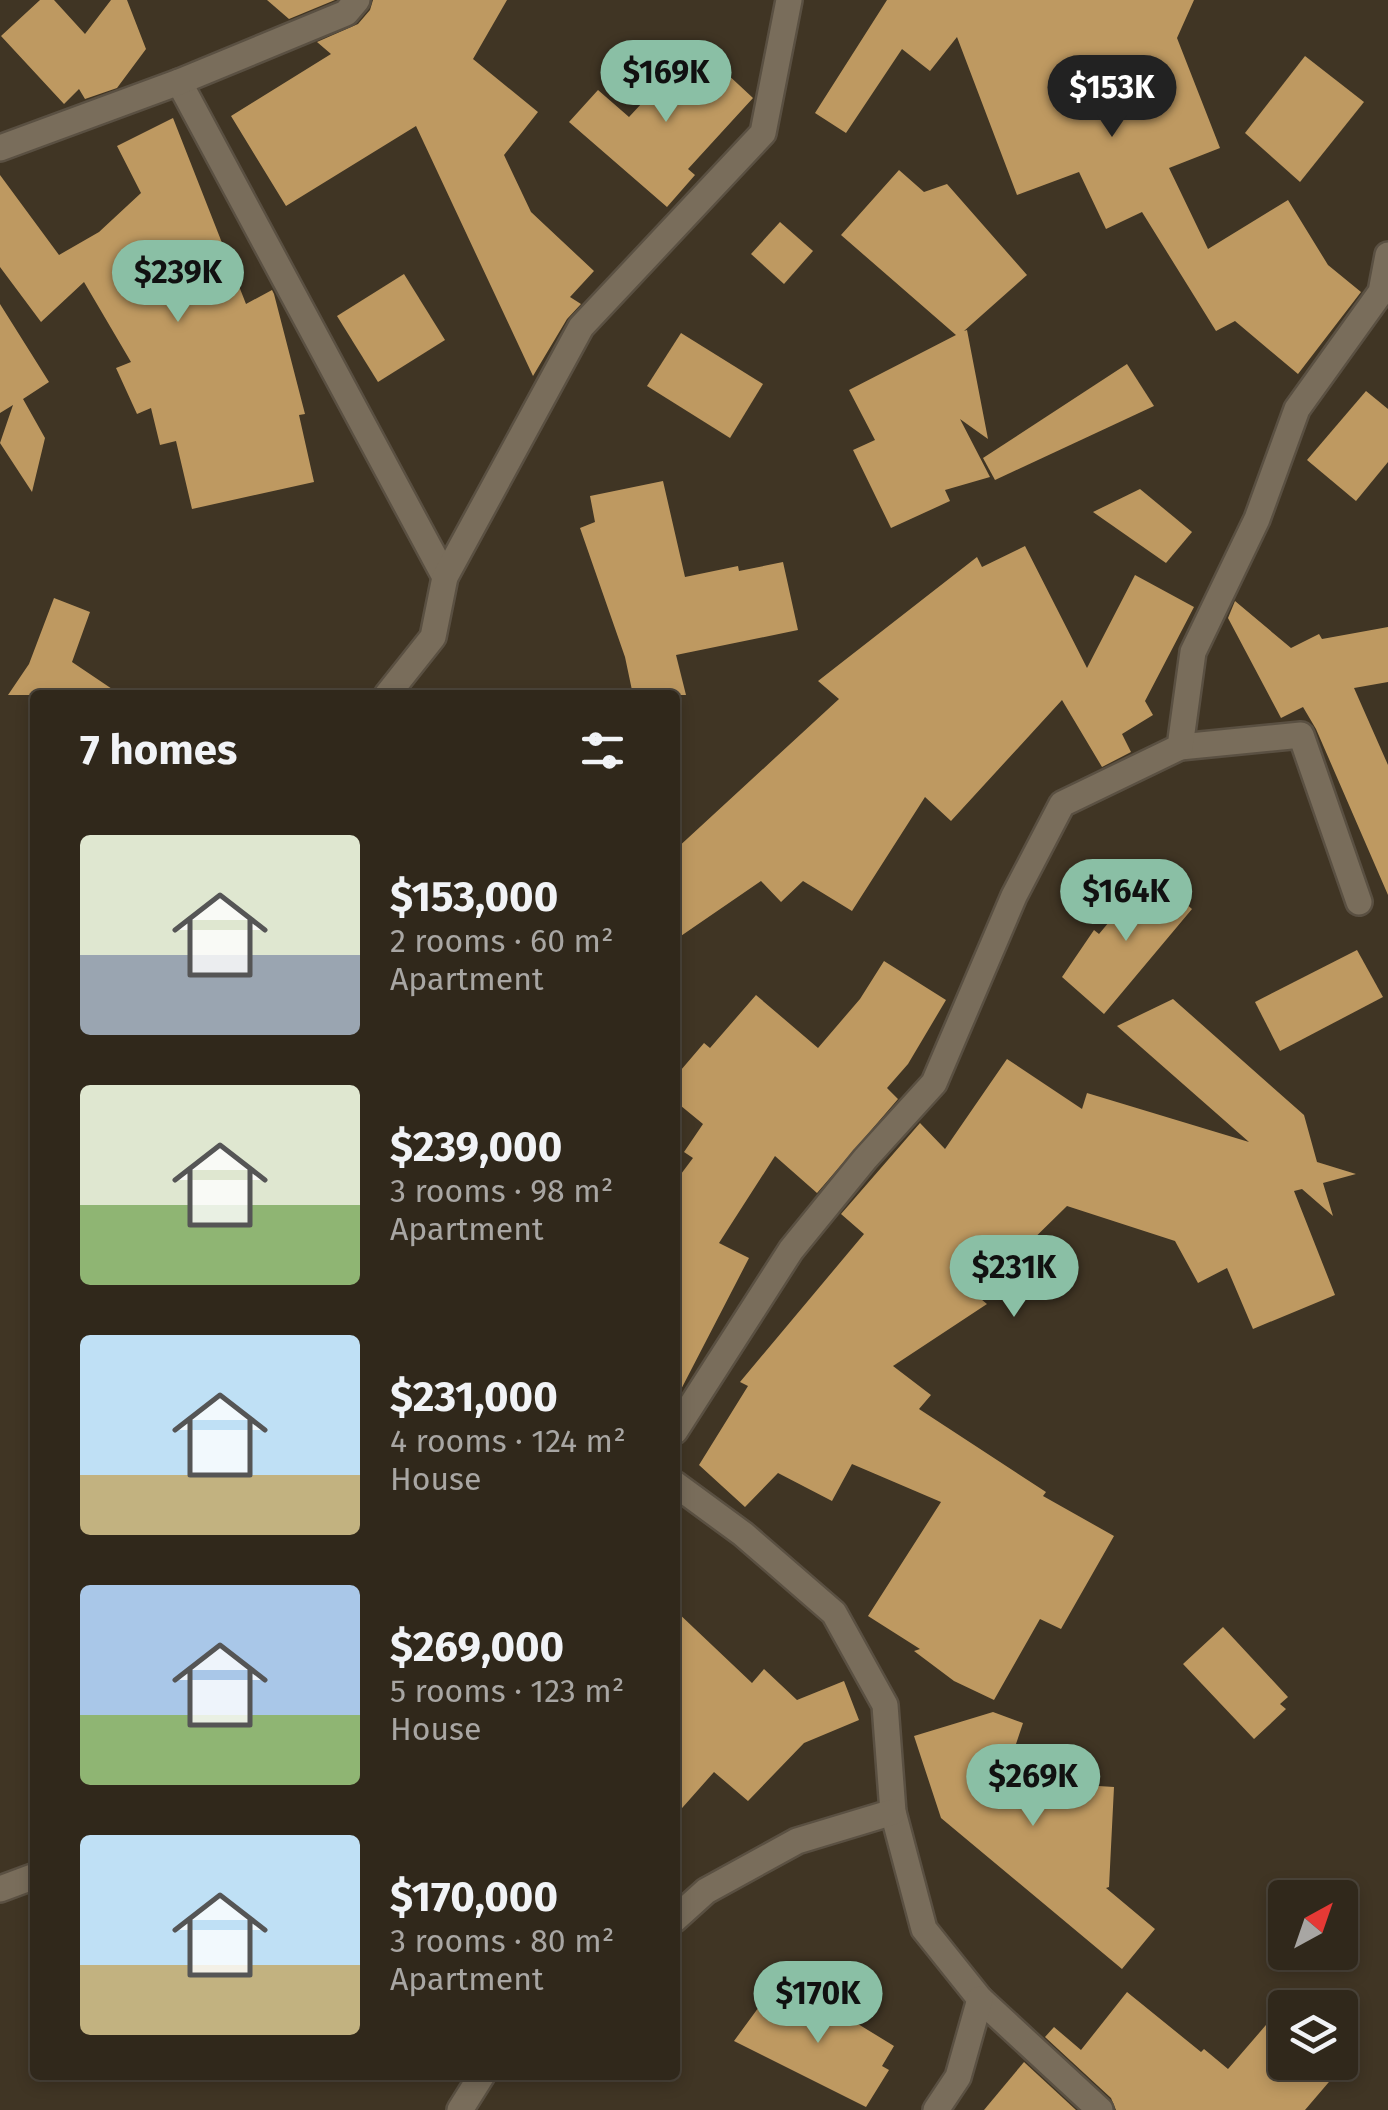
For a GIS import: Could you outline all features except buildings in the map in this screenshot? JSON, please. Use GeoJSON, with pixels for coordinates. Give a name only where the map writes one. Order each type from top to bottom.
{"type":"FeatureCollection","features":[{"type":"Feature","properties":{"kind":"street"},"geometry":{"type":"LineString","coordinates":[[0,148],[179,82],[346,13],[357,0]]}},
{"type":"Feature","properties":{"kind":"street"},"geometry":{"type":"LineString","coordinates":[[391,690],[433,637],[446,577],[581,326],[762,133],[789,0]]}},
{"type":"Feature","properties":{"kind":"street"},"geometry":{"type":"LineString","coordinates":[[179,82],[446,577]]}},
{"type":"Feature","properties":{"kind":"street"},"geometry":{"type":"LineString","coordinates":[[1180,748],[1194,652],[1257,519],[1297,409],[1381,292],[1388,254]]}},
{"type":"Feature","properties":{"kind":"street"},"geometry":{"type":"LineString","coordinates":[[680,1423],[791,1250],[934,1083],[1014,896],[1062,804],[1180,748],[1301,735],[1360,902]]}},
{"type":"Feature","properties":{"kind":"street"},"geometry":{"type":"LineString","coordinates":[[680,1488],[743,1534],[834,1613],[885,1705],[893,1812],[924,1929],[980,1999],[1100,2110]]}},
{"type":"Feature","properties":{"kind":"street"},"geometry":{"type":"LineString","coordinates":[[680,1915],[706,1892],[797,1841],[893,1812]]}},
{"type":"Feature","properties":{"kind":"street"},"geometry":{"type":"LineString","coordinates":[[0,1890],[30,1878]]}},
{"type":"Feature","properties":{"kind":"street"},"geometry":{"type":"LineString","coordinates":[[936,2110],[958,2077],[980,1999]]}},
{"type":"Feature","properties":{"kind":"street"},"geometry":{"type":"LineString","coordinates":[[460,2110],[479,2080]]}}]}
